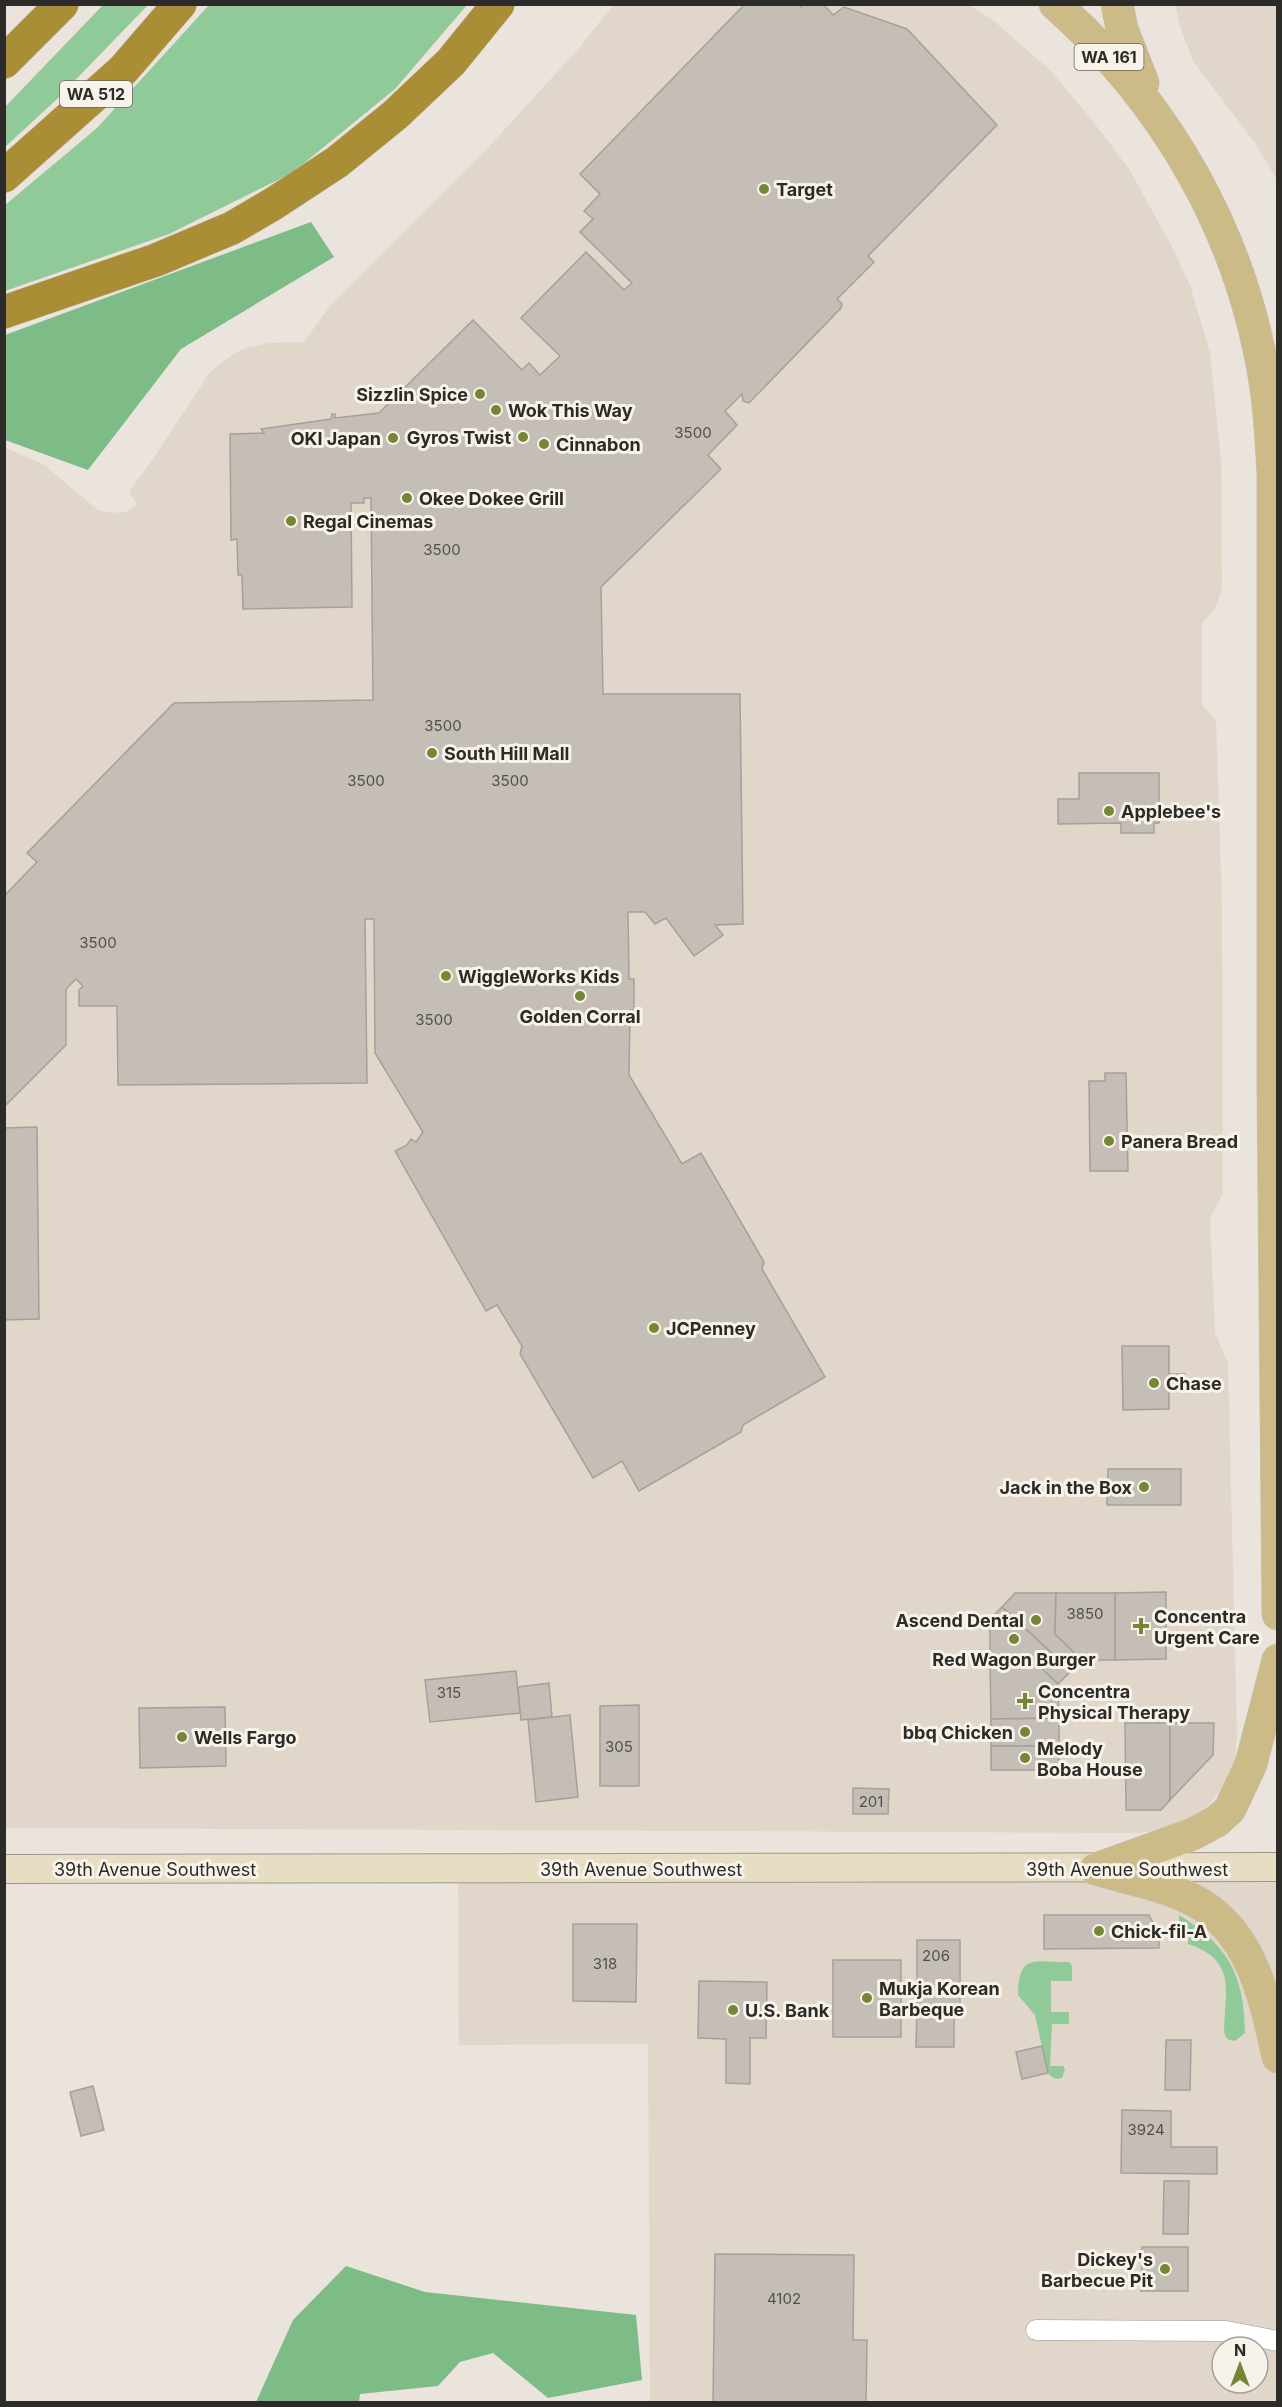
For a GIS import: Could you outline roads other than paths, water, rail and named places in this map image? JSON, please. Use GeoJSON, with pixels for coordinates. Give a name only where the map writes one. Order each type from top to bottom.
{"type":"FeatureCollection","features":[{"type":"Feature","properties":{"kind":"highway"},"geometry":{"type":"LineString","coordinates":[[4,62],[62,4]]}},
{"type":"Feature","properties":{"kind":"highway","name":"WA 512"},"geometry":{"type":"LineString","coordinates":[[4,176],[123,70],[180,4]]}},
{"type":"Feature","properties":{"kind":"highway"},"geometry":{"type":"LineString","coordinates":[[4,312],[156,260],[232,228],[273,204],[337,162],[395,115],[452,62],[498,4]]}},
{"type":"Feature","properties":{"kind":"main road","name":"WA 161"},"geometry":{"type":"LineString","coordinates":[[1055,4],[1103,50],[1156,115],[1200,186],[1232,256],[1252,320],[1265,382],[1273,472],[1278,1614]]}},
{"type":"Feature","properties":{"kind":"main road"},"geometry":{"type":"LineString","coordinates":[[1117,4],[1128,48],[1156,115]]}},
{"type":"Feature","properties":{"kind":"main road"},"geometry":{"type":"LineString","coordinates":[[1096,1869],[1193,1834],[1217,1821],[1230,1809],[1251,1764],[1278,1660]]}},
{"type":"Feature","properties":{"kind":"main road","name":"39th Avenue Southwest"},"geometry":{"type":"LineString","coordinates":[[4,1869],[1278,1867]]}},
{"type":"Feature","properties":{"kind":"main road"},"geometry":{"type":"LineString","coordinates":[[1096,1869],[1193,1900],[1212,1912],[1229,1929],[1243,1947],[1254,1970],[1265,2003],[1278,2057]]}},
{"type":"Feature","properties":{"kind":"street"},"geometry":{"type":"LineString","coordinates":[[1035,2330],[1226,2331],[1278,2341]]}},
{"type":"Feature","properties":{"kind":"place","name":"Target"},"geometry":{"type":"Point","coordinates":[764,189]}},
{"type":"Feature","properties":{"kind":"place","name":"Sizzlin Spice"},"geometry":{"type":"Point","coordinates":[480,394]}},
{"type":"Feature","properties":{"kind":"place","name":"Wok This Way"},"geometry":{"type":"Point","coordinates":[496,410]}},
{"type":"Feature","properties":{"kind":"place","name":"Gyros Twist"},"geometry":{"type":"Point","coordinates":[523,437]}},
{"type":"Feature","properties":{"kind":"place","name":"OKI Japan"},"geometry":{"type":"Point","coordinates":[393,438]}},
{"type":"Feature","properties":{"kind":"place","name":"Cinnabon"},"geometry":{"type":"Point","coordinates":[544,444]}},
{"type":"Feature","properties":{"kind":"place","name":"Okee Dokee Grill"},"geometry":{"type":"Point","coordinates":[407,498]}},
{"type":"Feature","properties":{"kind":"place","name":"Regal Cinemas"},"geometry":{"type":"Point","coordinates":[291,521]}},
{"type":"Feature","properties":{"kind":"place","name":"South Hill Mall"},"geometry":{"type":"Point","coordinates":[432,753]}},
{"type":"Feature","properties":{"kind":"place","name":"Applebee's"},"geometry":{"type":"Point","coordinates":[1109,811]}},
{"type":"Feature","properties":{"kind":"place","name":"WiggleWorks Kids"},"geometry":{"type":"Point","coordinates":[446,976]}},
{"type":"Feature","properties":{"kind":"place","name":"Golden Corral"},"geometry":{"type":"Point","coordinates":[580,996]}},
{"type":"Feature","properties":{"kind":"place","name":"Panera Bread"},"geometry":{"type":"Point","coordinates":[1109,1141]}},
{"type":"Feature","properties":{"kind":"place","name":"JCPenney"},"geometry":{"type":"Point","coordinates":[654,1328]}},
{"type":"Feature","properties":{"kind":"place","name":"Chase"},"geometry":{"type":"Point","coordinates":[1154,1383]}},
{"type":"Feature","properties":{"kind":"place","name":"Jack in the Box"},"geometry":{"type":"Point","coordinates":[1144,1487]}},
{"type":"Feature","properties":{"kind":"place","name":"Ascend Dental"},"geometry":{"type":"Point","coordinates":[1036,1620]}},
{"type":"Feature","properties":{"kind":"place","name":"Concentra Urgent Care"},"geometry":{"type":"Point","coordinates":[1141,1626]}},
{"type":"Feature","properties":{"kind":"place","name":"Red Wagon Burger"},"geometry":{"type":"Point","coordinates":[1014,1639]}},
{"type":"Feature","properties":{"kind":"place","name":"Concentra Physical Therapy"},"geometry":{"type":"Point","coordinates":[1025,1701]}},
{"type":"Feature","properties":{"kind":"place","name":"bbq Chicken"},"geometry":{"type":"Point","coordinates":[1025,1732]}},
{"type":"Feature","properties":{"kind":"place","name":"Wells Fargo"},"geometry":{"type":"Point","coordinates":[182,1737]}},
{"type":"Feature","properties":{"kind":"place","name":"Melody Boba House"},"geometry":{"type":"Point","coordinates":[1025,1758]}},
{"type":"Feature","properties":{"kind":"place","name":"Chick-fil-A"},"geometry":{"type":"Point","coordinates":[1099,1931]}},
{"type":"Feature","properties":{"kind":"place","name":"Mukja Korean Barbeque"},"geometry":{"type":"Point","coordinates":[867,1998]}},
{"type":"Feature","properties":{"kind":"place","name":"U.S. Bank"},"geometry":{"type":"Point","coordinates":[733,2010]}},
{"type":"Feature","properties":{"kind":"place","name":"Dickey's Barbecue Pit"},"geometry":{"type":"Point","coordinates":[1165,2269]}}]}
